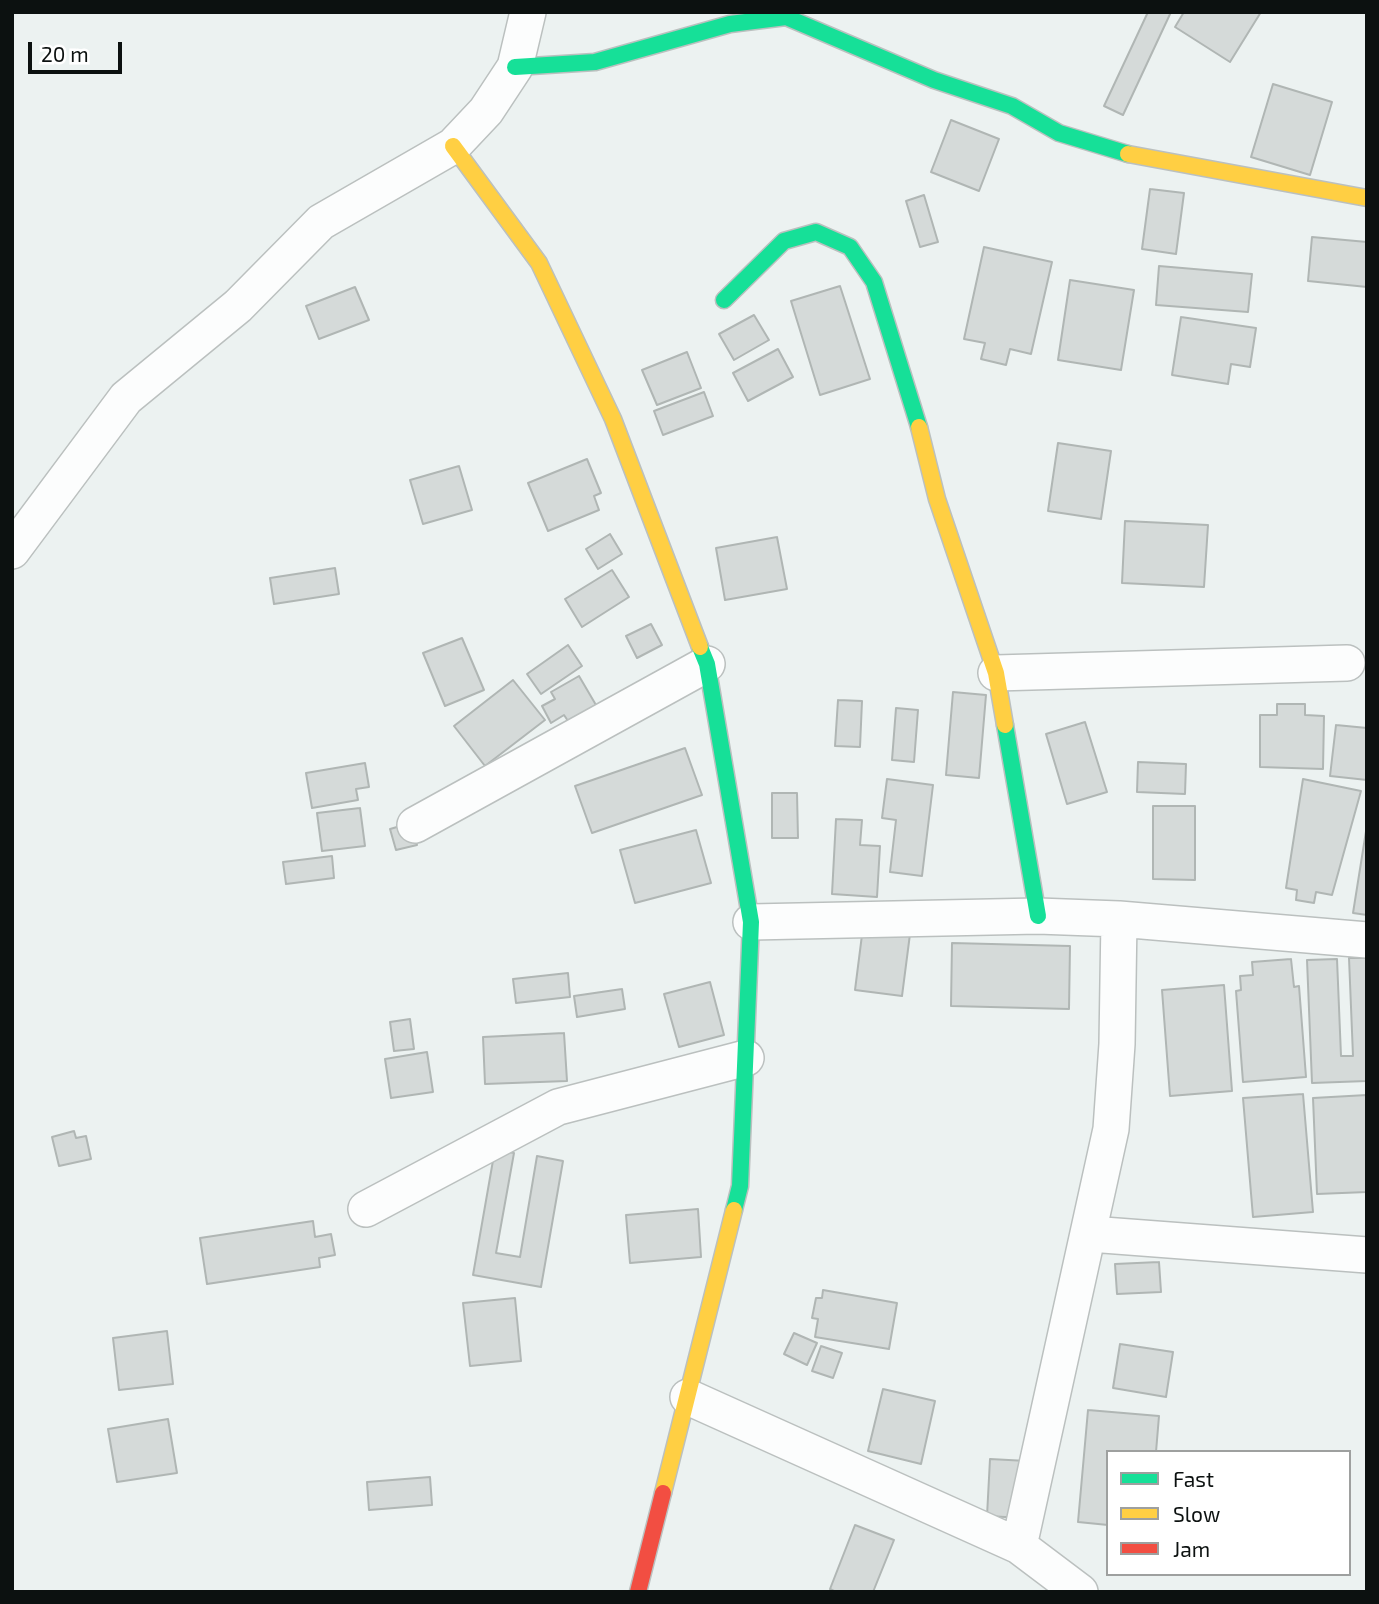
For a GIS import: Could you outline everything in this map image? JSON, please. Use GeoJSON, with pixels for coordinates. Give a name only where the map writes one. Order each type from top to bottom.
{"type":"FeatureCollection","features":[{"type":"Feature","properties":{"kind":"street"},"geometry":{"type":"LineString","coordinates":[[12,551],[126,398],[238,306],[321,222],[453,146],[485,111],[514,67],[528,12]]}},
{"type":"Feature","properties":{"kind":"street"},"geometry":{"type":"LineString","coordinates":[[514,67],[595,62],[730,24],[786,17],[934,80],[1012,106],[1059,133],[1138,157],[1367,198]]}},
{"type":"Feature","properties":{"kind":"street"},"geometry":{"type":"LineString","coordinates":[[453,146],[539,262],[613,419],[707,664],[751,922],[740,1186],[638,1592]]}},
{"type":"Feature","properties":{"kind":"street"},"geometry":{"type":"LineString","coordinates":[[724,300],[784,241],[816,232],[850,247],[874,282],[906,378],[937,499],[996,673],[1038,916]]}},
{"type":"Feature","properties":{"kind":"street"},"geometry":{"type":"LineString","coordinates":[[996,673],[1346,663]]}},
{"type":"Feature","properties":{"kind":"street"},"geometry":{"type":"LineString","coordinates":[[415,825],[707,664]]}},
{"type":"Feature","properties":{"kind":"street"},"geometry":{"type":"LineString","coordinates":[[751,922],[1038,916],[1119,919],[1367,940]]}},
{"type":"Feature","properties":{"kind":"street"},"geometry":{"type":"LineString","coordinates":[[1019,1546],[1090,1234],[1111,1129],[1119,919]]}},
{"type":"Feature","properties":{"kind":"street"},"geometry":{"type":"LineString","coordinates":[[366,1209],[558,1107],[746,1058]]}},
{"type":"Feature","properties":{"kind":"street"},"geometry":{"type":"LineString","coordinates":[[1090,1234],[1367,1255]]}},
{"type":"Feature","properties":{"kind":"street"},"geometry":{"type":"LineString","coordinates":[[688,1397],[1019,1546],[1080,1592]]}},
{"type":"Feature","properties":{"kind":"building"},"geometry":{"type":"Polygon","coordinates":[[[1148,12],[1171,12],[1123,115],[1104,106],[1148,12]]]}},
{"type":"Feature","properties":{"kind":"building"},"geometry":{"type":"Polygon","coordinates":[[[1184,12],[1261,12],[1230,62],[1175,27],[1184,12]]]}},
{"type":"Feature","properties":{"kind":"building"},"geometry":{"type":"Polygon","coordinates":[[[1273,84],[1332,102],[1310,175],[1251,157],[1273,84]]]}},
{"type":"Feature","properties":{"kind":"building"},"geometry":{"type":"Polygon","coordinates":[[[951,120],[999,139],[979,191],[931,172],[951,120]]]}},
{"type":"Feature","properties":{"kind":"building"},"geometry":{"type":"Polygon","coordinates":[[[1150,189],[1184,193],[1176,254],[1142,249],[1150,189]]]}},
{"type":"Feature","properties":{"kind":"building"},"geometry":{"type":"Polygon","coordinates":[[[924,195],[938,242],[920,247],[906,201],[924,195]]]}},
{"type":"Feature","properties":{"kind":"building"},"geometry":{"type":"Polygon","coordinates":[[[1312,237],[1367,242],[1367,287],[1308,281],[1312,237]]]}},
{"type":"Feature","properties":{"kind":"building"},"geometry":{"type":"Polygon","coordinates":[[[984,247],[1052,262],[1031,354],[1010,349],[1006,365],[981,359],[985,343],[964,339],[984,247]]]}},
{"type":"Feature","properties":{"kind":"building"},"geometry":{"type":"Polygon","coordinates":[[[1159,266],[1252,274],[1248,312],[1156,305],[1159,266]]]}},
{"type":"Feature","properties":{"kind":"building"},"geometry":{"type":"Polygon","coordinates":[[[1070,280],[1134,290],[1121,370],[1058,360],[1070,280]]]}},
{"type":"Feature","properties":{"kind":"building"},"geometry":{"type":"Polygon","coordinates":[[[840,286],[870,379],[820,395],[791,301],[840,286]]]}},
{"type":"Feature","properties":{"kind":"building"},"geometry":{"type":"Polygon","coordinates":[[[355,287],[369,320],[319,339],[306,306],[355,287]]]}},
{"type":"Feature","properties":{"kind":"building"},"geometry":{"type":"Polygon","coordinates":[[[754,315],[769,340],[734,360],[719,334],[754,315]]]}},
{"type":"Feature","properties":{"kind":"building"},"geometry":{"type":"Polygon","coordinates":[[[1181,317],[1256,328],[1250,367],[1231,364],[1228,384],[1172,375],[1181,317]]]}},
{"type":"Feature","properties":{"kind":"building"},"geometry":{"type":"Polygon","coordinates":[[[778,349],[793,377],[748,401],[733,373],[778,349]]]}},
{"type":"Feature","properties":{"kind":"building"},"geometry":{"type":"Polygon","coordinates":[[[687,352],[701,388],[657,405],[642,370],[687,352]]]}},
{"type":"Feature","properties":{"kind":"building"},"geometry":{"type":"Polygon","coordinates":[[[704,392],[713,416],[663,435],[654,411],[704,392]]]}},
{"type":"Feature","properties":{"kind":"building"},"geometry":{"type":"Polygon","coordinates":[[[1058,443],[1111,451],[1101,519],[1048,511],[1058,443]]]}},
{"type":"Feature","properties":{"kind":"building"},"geometry":{"type":"Polygon","coordinates":[[[587,459],[601,493],[594,496],[599,510],[548,531],[528,483],[587,459]]]}},
{"type":"Feature","properties":{"kind":"building"},"geometry":{"type":"Polygon","coordinates":[[[459,466],[472,510],[423,524],[410,480],[459,466]]]}},
{"type":"Feature","properties":{"kind":"building"},"geometry":{"type":"Polygon","coordinates":[[[1125,521],[1208,525],[1204,587],[1122,583],[1125,521]]]}},
{"type":"Feature","properties":{"kind":"building"},"geometry":{"type":"Polygon","coordinates":[[[610,534],[622,554],[598,569],[586,549],[610,534]]]}},
{"type":"Feature","properties":{"kind":"building"},"geometry":{"type":"Polygon","coordinates":[[[777,537],[787,589],[725,600],[716,548],[777,537]]]}},
{"type":"Feature","properties":{"kind":"building"},"geometry":{"type":"Polygon","coordinates":[[[335,568],[339,594],[274,604],[270,578],[335,568]]]}},
{"type":"Feature","properties":{"kind":"building"},"geometry":{"type":"Polygon","coordinates":[[[612,570],[629,597],[582,627],[565,599],[612,570]]]}},
{"type":"Feature","properties":{"kind":"building"},"geometry":{"type":"Polygon","coordinates":[[[651,624],[662,645],[637,658],[626,636],[651,624]]]}},
{"type":"Feature","properties":{"kind":"building"},"geometry":{"type":"Polygon","coordinates":[[[462,638],[484,690],[445,706],[423,653],[462,638]]]}},
{"type":"Feature","properties":{"kind":"building"},"geometry":{"type":"Polygon","coordinates":[[[568,645],[582,666],[541,694],[527,674],[568,645]]]}},
{"type":"Feature","properties":{"kind":"building"},"geometry":{"type":"Polygon","coordinates":[[[579,676],[596,705],[568,721],[564,715],[551,723],[542,706],[555,699],[551,692],[579,676]]]}},
{"type":"Feature","properties":{"kind":"building"},"geometry":{"type":"Polygon","coordinates":[[[513,680],[545,720],[485,766],[454,726],[513,680]]]}},
{"type":"Feature","properties":{"kind":"building"},"geometry":{"type":"Polygon","coordinates":[[[953,692],[986,695],[979,778],[946,775],[953,692]]]}},
{"type":"Feature","properties":{"kind":"building"},"geometry":{"type":"Polygon","coordinates":[[[838,700],[862,701],[860,747],[835,746],[838,700]]]}},
{"type":"Feature","properties":{"kind":"building"},"geometry":{"type":"Polygon","coordinates":[[[1277,704],[1305,704],[1305,715],[1324,716],[1323,769],[1260,767],[1260,715],[1277,715],[1277,704]]]}},
{"type":"Feature","properties":{"kind":"building"},"geometry":{"type":"Polygon","coordinates":[[[896,708],[918,710],[914,762],[892,760],[896,708]]]}},
{"type":"Feature","properties":{"kind":"building"},"geometry":{"type":"Polygon","coordinates":[[[1085,722],[1107,792],[1067,804],[1046,734],[1085,722]]]}},
{"type":"Feature","properties":{"kind":"building"},"geometry":{"type":"Polygon","coordinates":[[[1336,725],[1367,728],[1367,780],[1330,776],[1336,725]]]}},
{"type":"Feature","properties":{"kind":"building"},"geometry":{"type":"Polygon","coordinates":[[[685,748],[702,795],[592,833],[575,786],[685,748]]]}},
{"type":"Feature","properties":{"kind":"building"},"geometry":{"type":"Polygon","coordinates":[[[1138,762],[1186,764],[1185,794],[1137,792],[1138,762]]]}},
{"type":"Feature","properties":{"kind":"building"},"geometry":{"type":"Polygon","coordinates":[[[365,763],[369,787],[356,789],[358,800],[312,808],[306,773],[365,763]]]}},
{"type":"Feature","properties":{"kind":"building"},"geometry":{"type":"Polygon","coordinates":[[[887,779],[933,785],[922,876],[890,872],[896,820],[882,818],[887,779]]]}},
{"type":"Feature","properties":{"kind":"building"},"geometry":{"type":"Polygon","coordinates":[[[1303,779],[1361,791],[1332,895],[1316,892],[1314,903],[1296,900],[1297,890],[1286,888],[1303,779]]]}},
{"type":"Feature","properties":{"kind":"building"},"geometry":{"type":"Polygon","coordinates":[[[772,793],[797,793],[798,838],[772,838],[772,793]]]}},
{"type":"Feature","properties":{"kind":"building"},"geometry":{"type":"Polygon","coordinates":[[[1153,806],[1195,806],[1195,880],[1153,879],[1153,806]]]}},
{"type":"Feature","properties":{"kind":"building"},"geometry":{"type":"Polygon","coordinates":[[[360,808],[365,846],[322,851],[317,813],[360,808]]]}},
{"type":"Feature","properties":{"kind":"building"},"geometry":{"type":"Polygon","coordinates":[[[836,819],[862,820],[860,845],[880,846],[877,897],[832,894],[836,819]]]}},
{"type":"Feature","properties":{"kind":"building"},"geometry":{"type":"Polygon","coordinates":[[[411,823],[417,845],[396,850],[390,829],[411,823]]]}},
{"type":"Feature","properties":{"kind":"building"},"geometry":{"type":"Polygon","coordinates":[[[1367,825],[1367,915],[1353,913],[1367,825]]]}},
{"type":"Feature","properties":{"kind":"building"},"geometry":{"type":"Polygon","coordinates":[[[696,830],[711,883],[635,903],[620,850],[696,830]]]}},
{"type":"Feature","properties":{"kind":"building"},"geometry":{"type":"Polygon","coordinates":[[[332,856],[334,878],[286,884],[283,862],[332,856]]]}},
{"type":"Feature","properties":{"kind":"building"},"geometry":{"type":"Polygon","coordinates":[[[863,927],[910,934],[902,996],[855,990],[863,927]]]}},
{"type":"Feature","properties":{"kind":"building"},"geometry":{"type":"Polygon","coordinates":[[[952,943],[1070,946],[1069,1009],[951,1006],[952,943]]]}},
{"type":"Feature","properties":{"kind":"building"},"geometry":{"type":"Polygon","coordinates":[[[1349,958],[1367,958],[1367,1081],[1312,1083],[1307,960],[1337,959],[1341,1056],[1353,1056],[1349,958]]]}},
{"type":"Feature","properties":{"kind":"building"},"geometry":{"type":"Polygon","coordinates":[[[1291,959],[1294,987],[1299,986],[1306,1077],[1243,1082],[1236,991],[1241,990],[1240,976],[1253,975],[1252,962],[1291,959]]]}},
{"type":"Feature","properties":{"kind":"building"},"geometry":{"type":"Polygon","coordinates":[[[568,973],[570,997],[516,1003],[513,979],[568,973]]]}},
{"type":"Feature","properties":{"kind":"building"},"geometry":{"type":"Polygon","coordinates":[[[710,982],[724,1035],[679,1047],[664,994],[710,982]]]}},
{"type":"Feature","properties":{"kind":"building"},"geometry":{"type":"Polygon","coordinates":[[[1224,985],[1232,1091],[1170,1096],[1162,990],[1224,985]]]}},
{"type":"Feature","properties":{"kind":"building"},"geometry":{"type":"Polygon","coordinates":[[[622,989],[625,1009],[577,1017],[574,996],[622,989]]]}},
{"type":"Feature","properties":{"kind":"building"},"geometry":{"type":"Polygon","coordinates":[[[410,1019],[414,1049],[394,1051],[390,1022],[410,1019]]]}},
{"type":"Feature","properties":{"kind":"building"},"geometry":{"type":"Polygon","coordinates":[[[564,1033],[567,1081],[485,1084],[483,1037],[564,1033]]]}},
{"type":"Feature","properties":{"kind":"building"},"geometry":{"type":"Polygon","coordinates":[[[427,1052],[433,1092],[391,1098],[385,1059],[427,1052]]]}},
{"type":"Feature","properties":{"kind":"building"},"geometry":{"type":"Polygon","coordinates":[[[1303,1094],[1313,1212],[1253,1217],[1243,1098],[1303,1094]]]}},
{"type":"Feature","properties":{"kind":"building"},"geometry":{"type":"Polygon","coordinates":[[[1367,1095],[1367,1192],[1317,1194],[1313,1098],[1367,1095]]]}},
{"type":"Feature","properties":{"kind":"building"},"geometry":{"type":"Polygon","coordinates":[[[74,1131],[76,1138],[86,1136],[91,1159],[59,1166],[52,1137],[74,1131]]]}},
{"type":"Feature","properties":{"kind":"building"},"geometry":{"type":"Polygon","coordinates":[[[495,1149],[514,1153],[496,1253],[520,1257],[537,1156],[563,1161],[541,1287],[473,1275],[495,1149]]]}},
{"type":"Feature","properties":{"kind":"building"},"geometry":{"type":"Polygon","coordinates":[[[698,1209],[701,1257],[630,1263],[626,1215],[698,1209]]]}},
{"type":"Feature","properties":{"kind":"building"},"geometry":{"type":"Polygon","coordinates":[[[313,1221],[315,1237],[331,1234],[335,1255],[319,1258],[320,1267],[207,1284],[200,1238],[313,1221]]]}},
{"type":"Feature","properties":{"kind":"building"},"geometry":{"type":"Polygon","coordinates":[[[1159,1262],[1161,1292],[1117,1294],[1115,1264],[1159,1262]]]}},
{"type":"Feature","properties":{"kind":"building"},"geometry":{"type":"Polygon","coordinates":[[[823,1290],[897,1303],[889,1349],[815,1337],[818,1319],[812,1318],[816,1298],[822,1298],[823,1290]]]}},
{"type":"Feature","properties":{"kind":"building"},"geometry":{"type":"Polygon","coordinates":[[[515,1298],[521,1361],[470,1366],[463,1303],[515,1298]]]}},
{"type":"Feature","properties":{"kind":"building"},"geometry":{"type":"Polygon","coordinates":[[[167,1331],[173,1384],[119,1390],[113,1338],[167,1331]]]}},
{"type":"Feature","properties":{"kind":"building"},"geometry":{"type":"Polygon","coordinates":[[[794,1333],[817,1343],[807,1365],[784,1354],[794,1333]]]}},
{"type":"Feature","properties":{"kind":"building"},"geometry":{"type":"Polygon","coordinates":[[[1120,1344],[1173,1352],[1166,1397],[1113,1388],[1120,1344]]]}},
{"type":"Feature","properties":{"kind":"building"},"geometry":{"type":"Polygon","coordinates":[[[821,1346],[842,1353],[833,1378],[812,1371],[821,1346]]]}},
{"type":"Feature","properties":{"kind":"building"},"geometry":{"type":"Polygon","coordinates":[[[883,1389],[935,1401],[921,1464],[868,1451],[883,1389]]]}},
{"type":"Feature","properties":{"kind":"building"},"geometry":{"type":"Polygon","coordinates":[[[1088,1410],[1159,1416],[1156,1450],[1106,1450],[1106,1525],[1078,1522],[1088,1410]]]}},
{"type":"Feature","properties":{"kind":"building"},"geometry":{"type":"Polygon","coordinates":[[[168,1419],[177,1473],[117,1482],[108,1429],[168,1419]]]}},
{"type":"Feature","properties":{"kind":"building"},"geometry":{"type":"Polygon","coordinates":[[[990,1459],[1027,1461],[1023,1518],[987,1516],[990,1459]]]}},
{"type":"Feature","properties":{"kind":"building"},"geometry":{"type":"Polygon","coordinates":[[[430,1477],[432,1505],[369,1510],[367,1482],[430,1477]]]}},
{"type":"Feature","properties":{"kind":"building"},"geometry":{"type":"Polygon","coordinates":[[[855,1525],[894,1540],[873,1592],[836,1592],[830,1589],[855,1525]]]}},
{"type":"Feature","properties":{"kind":"traffic: fast"},"geometry":{"type":"LineString","coordinates":[[515,67],[595,62],[730,24],[786,17],[934,80],[1012,106],[1059,133],[1128,154]]}},
{"type":"Feature","properties":{"kind":"traffic: fast"},"geometry":{"type":"LineString","coordinates":[[724,300],[784,241],[816,232],[850,247],[874,282],[919,427]]}},
{"type":"Feature","properties":{"kind":"traffic: fast"},"geometry":{"type":"LineString","coordinates":[[700,647],[707,664],[751,922],[740,1186],[734,1210]]}},
{"type":"Feature","properties":{"kind":"traffic: fast"},"geometry":{"type":"LineString","coordinates":[[1005,725],[1038,916]]}},
{"type":"Feature","properties":{"kind":"traffic: slow"},"geometry":{"type":"LineString","coordinates":[[453,146],[539,263],[613,419],[700,647]]}},
{"type":"Feature","properties":{"kind":"traffic: slow"},"geometry":{"type":"LineString","coordinates":[[1128,154],[1367,198]]}},
{"type":"Feature","properties":{"kind":"traffic: slow"},"geometry":{"type":"LineString","coordinates":[[919,427],[937,499],[996,673],[1005,725]]}},
{"type":"Feature","properties":{"kind":"traffic: slow"},"geometry":{"type":"LineString","coordinates":[[663,1493],[734,1210]]}},
{"type":"Feature","properties":{"kind":"traffic: jam"},"geometry":{"type":"LineString","coordinates":[[638,1592],[663,1493]]}}]}
